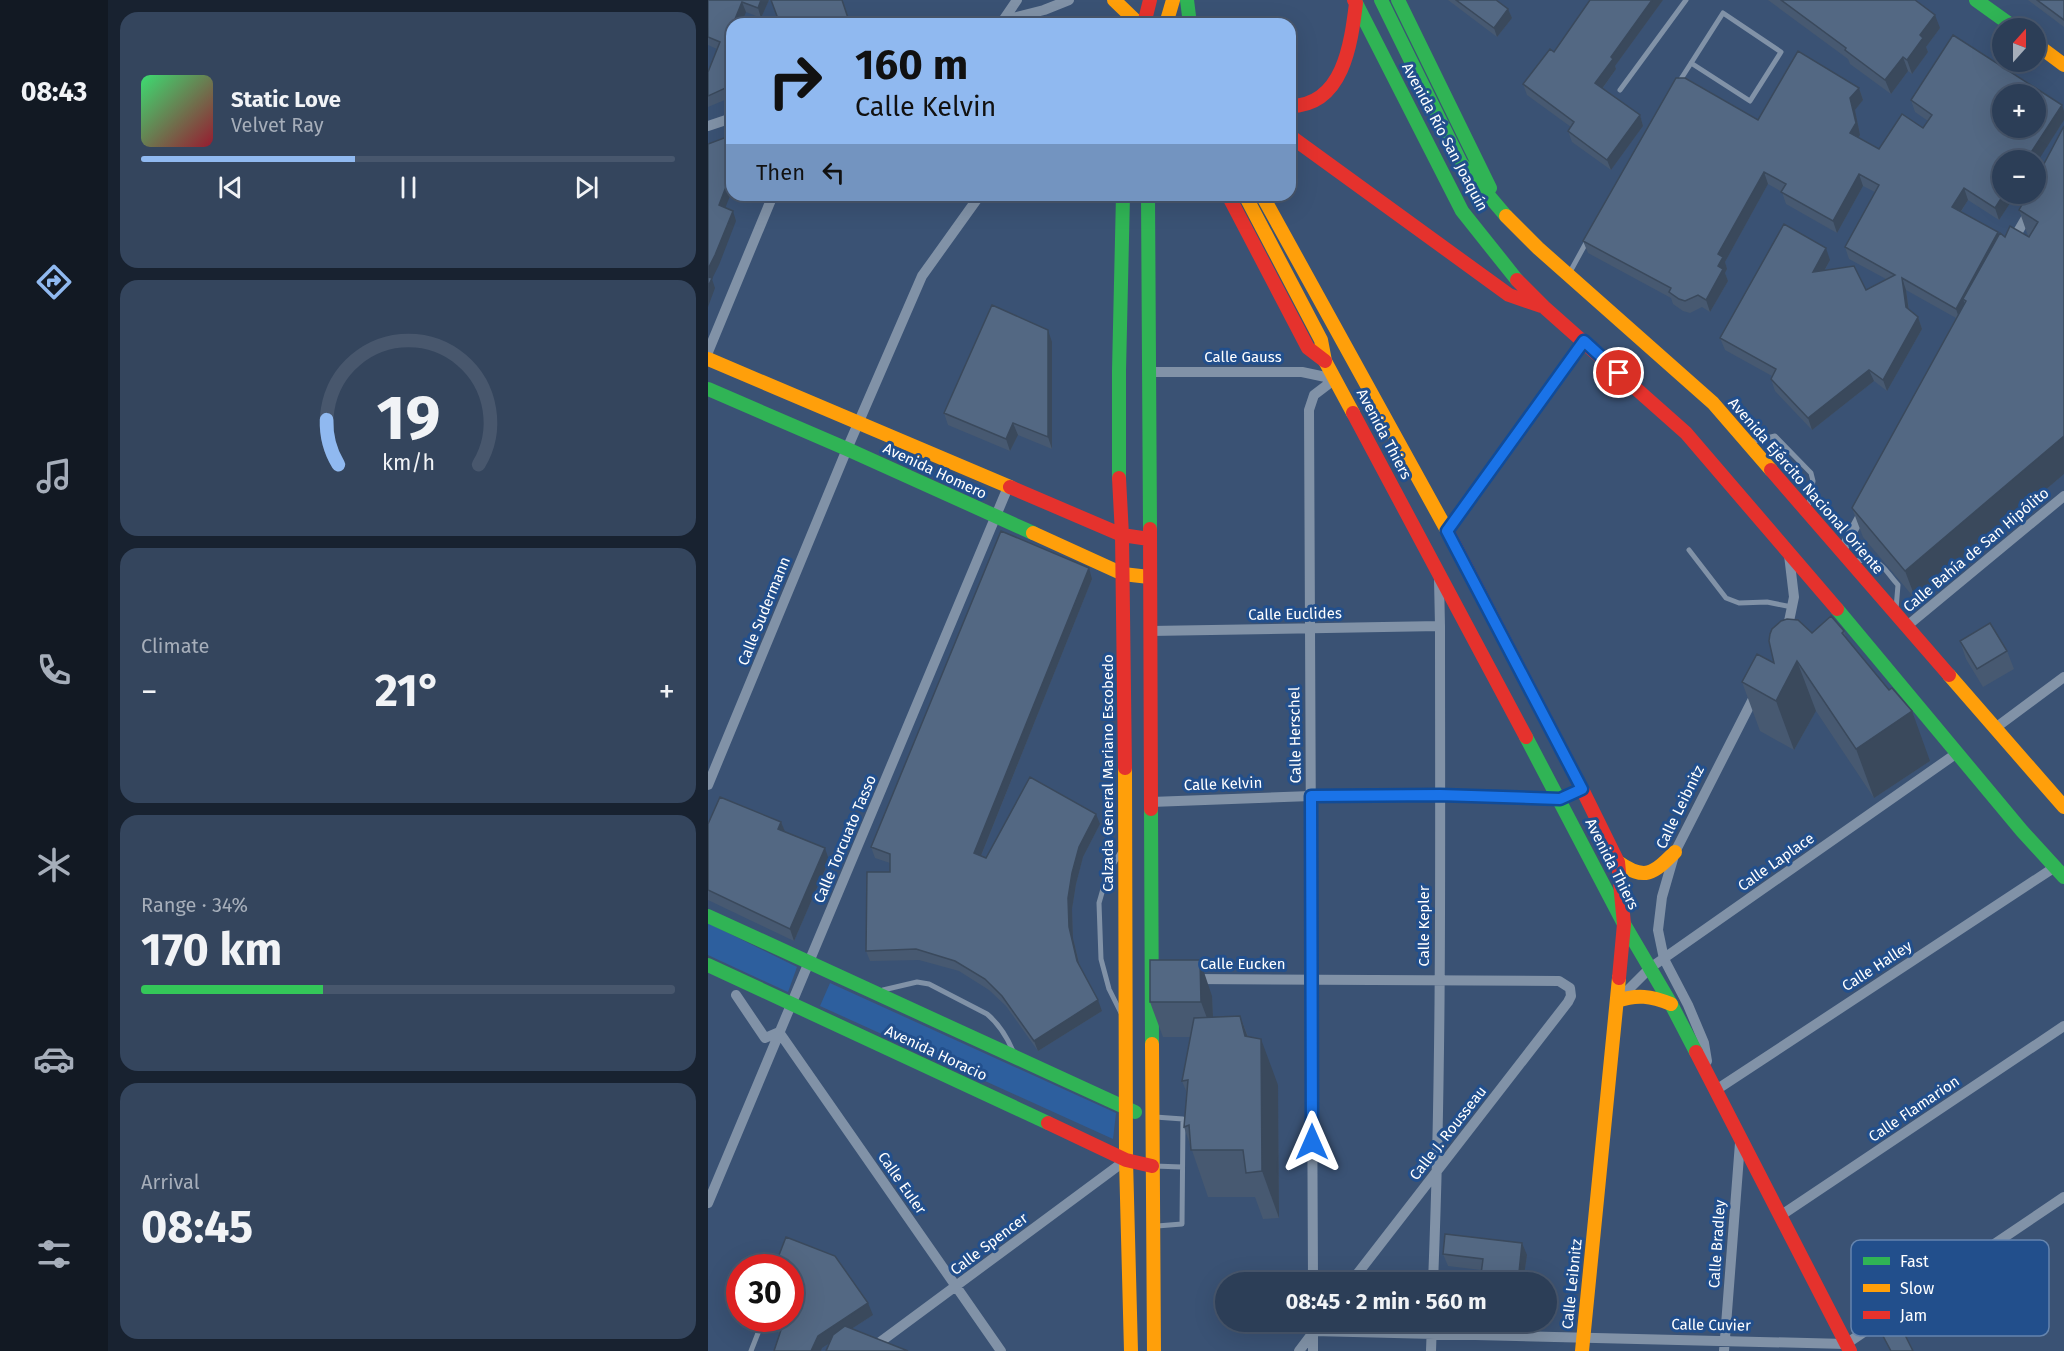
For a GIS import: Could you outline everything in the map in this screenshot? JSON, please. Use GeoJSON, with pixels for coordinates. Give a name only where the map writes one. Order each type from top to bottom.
{"type":"FeatureCollection","features":[{"type":"Feature","properties":{"kind":"main road"},"geometry":{"type":"LineString","coordinates":[[1114,0],[1134,18]]}},
{"type":"Feature","properties":{"kind":"main road"},"geometry":{"type":"LineString","coordinates":[[1146,18],[1150,0]]}},
{"type":"Feature","properties":{"kind":"main road"},"geometry":{"type":"LineString","coordinates":[[1168,18],[1173,0]]}},
{"type":"Feature","properties":{"kind":"main road"},"geometry":{"type":"LineString","coordinates":[[1187,0],[1189,18]]}},
{"type":"Feature","properties":{"kind":"main road","name":"Avenida Río San Joaquín"},"geometry":{"type":"LineString","coordinates":[[1382,0],[1461,163],[1500,211]]}},
{"type":"Feature","properties":{"kind":"main road"},"geometry":{"type":"LineString","coordinates":[[1398,0],[1478,160],[1500,211]]}},
{"type":"Feature","properties":{"kind":"main road"},"geometry":{"type":"LineString","coordinates":[[1976,0],[2001,18]]}},
{"type":"Feature","properties":{"kind":"main road"},"geometry":{"type":"LineString","coordinates":[[1296,106],[1308,105],[1322,96],[1333,84],[1350,45],[1355,2]]}},
{"type":"Feature","properties":{"kind":"main road","name":"Avenida Río San Joaquín"},"geometry":{"type":"LineString","coordinates":[[1355,2],[1462,211],[1508,271],[1544,307]]}},
{"type":"Feature","properties":{"kind":"main road"},"geometry":{"type":"LineString","coordinates":[[2046,52],[2064,65]]}},
{"type":"Feature","properties":{"kind":"main road"},"geometry":{"type":"LineString","coordinates":[[1296,140],[1509,295],[1544,307],[1686,433],[2059,872]]}},
{"type":"Feature","properties":{"kind":"main road","name":"Calzada General Mariano Escobedo"},"geometry":{"type":"LineString","coordinates":[[1123,201],[1119,491],[1123,574],[1126,1160],[1131,1351]]}},
{"type":"Feature","properties":{"kind":"main road"},"geometry":{"type":"LineString","coordinates":[[1148,201],[1151,802],[1156,979],[1151,1117],[1154,1351]]}},
{"type":"Feature","properties":{"kind":"main road"},"geometry":{"type":"LineString","coordinates":[[1231,201],[1308,348],[1325,361]]}},
{"type":"Feature","properties":{"kind":"main road"},"geometry":{"type":"LineString","coordinates":[[1248,201],[1321,340],[1325,361]]}},
{"type":"Feature","properties":{"kind":"main road","name":"Avenida Thiers"},"geometry":{"type":"LineString","coordinates":[[1265,201],[1447,531],[1618,862]]}},
{"type":"Feature","properties":{"kind":"main road","name":"Avenida Ejército Nacional Oriente"},"geometry":{"type":"LineString","coordinates":[[1500,211],[1568,275],[1713,403],[2064,807]]}},
{"type":"Feature","properties":{"kind":"main road","name":"Avenida Homero"},"geometry":{"type":"LineString","coordinates":[[708,359],[1122,535],[1149,539]]}},
{"type":"Feature","properties":{"kind":"main road","name":"Avenida Thiers"},"geometry":{"type":"LineString","coordinates":[[1325,361],[1560,799],[1624,924],[1671,1004],[1848,1347]]}},
{"type":"Feature","properties":{"kind":"main road","name":"Avenida Homero"},"geometry":{"type":"LineString","coordinates":[[708,389],[1123,574],[1149,577]]}},
{"type":"Feature","properties":{"kind":"main road"},"geometry":{"type":"LineString","coordinates":[[1618,862],[1631,872],[1646,874],[1659,868],[1675,852]]}},
{"type":"Feature","properties":{"kind":"main road","name":"Calle Leibnitz"},"geometry":{"type":"LineString","coordinates":[[1582,1344],[1624,924],[1618,862]]}},
{"type":"Feature","properties":{"kind":"main road","name":"Avenida Horacio"},"geometry":{"type":"LineString","coordinates":[[708,916],[1127,1110],[1151,1117]]}},
{"type":"Feature","properties":{"kind":"main road","name":"Avenida Horacio"},"geometry":{"type":"LineString","coordinates":[[708,965],[1126,1160],[1152,1166]]}},
{"type":"Feature","properties":{"kind":"main road"},"geometry":{"type":"LineString","coordinates":[[1617,1001],[1641,994],[1671,1004]]}},
{"type":"Feature","properties":{"kind":"street"},"geometry":{"type":"LineString","coordinates":[[1005,18],[1017,0]]}},
{"type":"Feature","properties":{"kind":"street"},"geometry":{"type":"LineString","coordinates":[[1008,18],[1044,10],[1069,0]]}},
{"type":"Feature","properties":{"kind":"street"},"geometry":{"type":"LineString","coordinates":[[708,126],[726,120]]}},
{"type":"Feature","properties":{"kind":"street"},"geometry":{"type":"LineString","coordinates":[[708,352],[771,201]]}},
{"type":"Feature","properties":{"kind":"street"},"geometry":{"type":"LineString","coordinates":[[858,423],[922,276],[976,201]]}},
{"type":"Feature","properties":{"kind":"street"},"geometry":{"type":"LineString","coordinates":[[2007,252],[2034,204]]}},
{"type":"Feature","properties":{"kind":"street"},"geometry":{"type":"LineString","coordinates":[[1447,531],[1584,341]]}},
{"type":"Feature","properties":{"kind":"street","name":"Calle Gauss"},"geometry":{"type":"LineString","coordinates":[[1150,372],[1302,372],[1335,379]]}},
{"type":"Feature","properties":{"kind":"street","name":"Calle Herschel"},"geometry":{"type":"LineString","coordinates":[[1313,1272],[1309,410],[1314,394],[1335,379]]}},
{"type":"Feature","properties":{"kind":"street","name":"Calle Sudermann"},"geometry":{"type":"LineString","coordinates":[[708,785],[858,423]]}},
{"type":"Feature","properties":{"kind":"street","name":"Calle Torcuato Tasso"},"geometry":{"type":"LineString","coordinates":[[708,1203],[1008,487]]}},
{"type":"Feature","properties":{"kind":"street","name":"Calle Bahía de San Hipólito"},"geometry":{"type":"LineString","coordinates":[[1907,626],[2064,496]]}},
{"type":"Feature","properties":{"kind":"street"},"geometry":{"type":"LineString","coordinates":[[1846,557],[1870,501]]}},
{"type":"Feature","properties":{"kind":"street"},"geometry":{"type":"LineString","coordinates":[[1781,644],[1786,634],[1794,597],[1789,553]]}},
{"type":"Feature","properties":{"kind":"street","name":"Calle Kepler"},"geometry":{"type":"LineString","coordinates":[[1433,1272],[1438,1170],[1440,626],[1438,570]]}},
{"type":"Feature","properties":{"kind":"street","name":"Calle Euclides"},"geometry":{"type":"LineString","coordinates":[[1150,631],[1440,626]]}},
{"type":"Feature","properties":{"kind":"street"},"geometry":{"type":"LineString","coordinates":[[1994,729],[2064,677]]}},
{"type":"Feature","properties":{"kind":"street","name":"Calle Leibnitz"},"geometry":{"type":"LineString","coordinates":[[1714,1086],[1704,1043],[1688,1005],[1664,959],[1658,930],[1662,897],[1675,852],[1760,686]]}},
{"type":"Feature","properties":{"kind":"street","name":"Calle Laplace"},"geometry":{"type":"LineString","coordinates":[[1617,1001],[1650,968],[1957,753]]}},
{"type":"Feature","properties":{"kind":"street","name":"Calle Kelvin"},"geometry":{"type":"LineString","coordinates":[[1151,802],[1311,796],[1440,795],[1560,799],[1582,789]]}},
{"type":"Feature","properties":{"kind":"street","name":"Calle Halley"},"geometry":{"type":"LineString","coordinates":[[1714,1086],[2059,872]]}},
{"type":"Feature","properties":{"kind":"street","name":"Calle Eucken"},"geometry":{"type":"LineString","coordinates":[[1185,979],[1559,981],[1570,988],[1571,996],[1568,1002]]}},
{"type":"Feature","properties":{"kind":"street"},"geometry":{"type":"LineString","coordinates":[[736,995],[765,1038],[779,1032]]}},
{"type":"Feature","properties":{"kind":"street","name":"Calle J. Rousseau"},"geometry":{"type":"LineString","coordinates":[[1359,1272],[1568,1002]]}},
{"type":"Feature","properties":{"kind":"street","name":"Calle Flamarion"},"geometry":{"type":"LineString","coordinates":[[1780,1216],[2064,1026]]}},
{"type":"Feature","properties":{"kind":"street","name":"Calle Euler"},"geometry":{"type":"LineString","coordinates":[[779,1032],[1001,1351]]}},
{"type":"Feature","properties":{"kind":"street","name":"Calle Bradley"},"geometry":{"type":"LineString","coordinates":[[1724,1346],[1740,1139]]}},
{"type":"Feature","properties":{"kind":"street","name":"Calle Spencer"},"geometry":{"type":"LineString","coordinates":[[868,1351],[1126,1160]]}},
{"type":"Feature","properties":{"kind":"street"},"geometry":{"type":"LineString","coordinates":[[2002,1240],[2064,1197]]}},
{"type":"Feature","properties":{"kind":"street"},"geometry":{"type":"LineString","coordinates":[[1299,1351],[1310,1332]]}},
{"type":"Feature","properties":{"kind":"street"},"geometry":{"type":"LineString","coordinates":[[1313,1332],[1313,1351]]}},
{"type":"Feature","properties":{"kind":"street","name":"Calle Cuvier"},"geometry":{"type":"LineString","coordinates":[[1402,1332],[1582,1344],[1848,1347]]}},
{"type":"Feature","properties":{"kind":"street"},"geometry":{"type":"LineString","coordinates":[[1431,1334],[1431,1351]]}},
{"type":"Feature","properties":{"kind":"street"},"geometry":{"type":"LineString","coordinates":[[1848,1347],[1864,1336]]}},
{"type":"Feature","properties":{"kind":"lane"},"geometry":{"type":"LineString","coordinates":[[1620,90],[1686,0]]}},
{"type":"Feature","properties":{"kind":"lane"},"geometry":{"type":"LineString","coordinates":[[1672,92],[1691,63],[1724,13],[1781,52],[1750,101],[1691,63]]}},
{"type":"Feature","properties":{"kind":"lane"},"geometry":{"type":"LineString","coordinates":[[1568,275],[1589,238]]}},
{"type":"Feature","properties":{"kind":"lane"},"geometry":{"type":"LineString","coordinates":[[1747,443],[1775,436],[1811,473],[1813,481],[1807,513]]}},
{"type":"Feature","properties":{"kind":"lane"},"geometry":{"type":"LineString","coordinates":[[1689,550],[1725,598],[1739,603],[1767,602],[1792,607]]}},
{"type":"Feature","properties":{"kind":"lane"},"geometry":{"type":"LineString","coordinates":[[1846,557],[1877,561],[1898,585],[1895,613]]}},
{"type":"Feature","properties":{"kind":"lane"},"geometry":{"type":"LineString","coordinates":[[1125,844],[1107,875],[1099,903],[1101,959],[1109,989],[1125,1023]]}},
{"type":"Feature","properties":{"kind":"lane"},"geometry":{"type":"LineString","coordinates":[[873,993],[917,982],[929,984],[987,1014],[995,1021],[1008,1040],[1015,1059]]}},
{"type":"Feature","properties":{"kind":"lane"},"geometry":{"type":"LineString","coordinates":[[1151,1117],[1183,1119],[1182,1224],[1152,1226]]}},
{"type":"Feature","properties":{"kind":"lane"},"geometry":{"type":"LineString","coordinates":[[1152,1166],[1182,1167]]}},
{"type":"Feature","properties":{"kind":"lane"},"geometry":{"type":"LineString","coordinates":[[751,1351],[758,1332]]}},
{"type":"Feature","properties":{"kind":"shaded area"},"geometry":{"type":"Polygon","coordinates":[[[708,923],[797,967],[788,992],[708,955],[708,923]]]}},
{"type":"Feature","properties":{"kind":"shaded area"},"geometry":{"type":"Polygon","coordinates":[[[830,983],[1116,1113],[1113,1139],[820,1006],[830,983]]]}},
{"type":"Feature","properties":{"kind":"building"},"geometry":{"type":"Polygon","coordinates":[[[708,0],[761,0],[758,8],[742,2],[735,18],[726,18],[726,88],[708,96],[708,72],[720,42],[708,37],[708,0]]]}},
{"type":"Feature","properties":{"kind":"building"},"geometry":{"type":"Polygon","coordinates":[[[771,0],[842,0],[848,18],[778,18],[771,0]]]}},
{"type":"Feature","properties":{"kind":"building"},"geometry":{"type":"Polygon","coordinates":[[[1456,0],[1496,0],[1508,9],[1494,28],[1456,0]]]}},
{"type":"Feature","properties":{"kind":"building"},"geometry":{"type":"Polygon","coordinates":[[[1590,0],[1652,0],[1595,83],[1640,115],[1607,160],[1568,131],[1574,122],[1523,84],[1550,49],[1554,52],[1590,0]]]}},
{"type":"Feature","properties":{"kind":"building"},"geometry":{"type":"Polygon","coordinates":[[[1781,0],[1915,0],[1935,15],[1920,35],[1923,38],[1907,60],[1903,57],[1885,80],[1781,0]]]}},
{"type":"Feature","properties":{"kind":"building"},"geometry":{"type":"Polygon","coordinates":[[[2037,0],[2064,0],[2064,20],[2037,0]]]}},
{"type":"Feature","properties":{"kind":"building"},"geometry":{"type":"Polygon","coordinates":[[[1953,35],[1992,60],[1992,72],[2011,72],[2029,84],[1992,84],[1992,138],[2040,138],[2033,150],[1992,150],[1992,204],[1998,204],[1995,208],[1964,188],[1952,207],[1998,232],[1956,309],[1902,278],[1906,307],[1918,317],[1883,380],[1869,370],[1808,418],[1771,379],[1776,369],[1720,338],[1784,224],[1826,248],[1813,272],[1854,266],[1866,290],[1895,275],[1845,247],[1879,185],[1859,174],[1833,221],[1781,192],[1786,184],[1764,172],[1718,254],[1723,257],[1718,266],[1723,269],[1706,300],[1698,295],[1685,301],[1679,299],[1669,292],[1671,288],[1583,241],[1676,78],[1685,78],[1758,120],[1798,51],[1859,88],[1850,98],[1856,123],[1850,133],[1879,149],[1902,114],[1923,128],[1932,115],[1911,100],[1953,35]]]}},
{"type":"Feature","properties":{"kind":"building"},"geometry":{"type":"Polygon","coordinates":[[[2046,95],[2062,105],[2046,129],[2046,95]]]}},
{"type":"Feature","properties":{"kind":"building"},"geometry":{"type":"Polygon","coordinates":[[[2064,126],[2064,436],[1905,571],[1852,508],[1966,301],[1963,299],[2000,233],[2005,237],[2010,226],[2029,237],[2038,222],[2019,210],[2022,204],[2046,204],[2046,160],[2064,126]]]}},
{"type":"Feature","properties":{"kind":"building"},"geometry":{"type":"Polygon","coordinates":[[[726,137],[726,187],[719,205],[733,211],[708,269],[708,144],[726,137]]]}},
{"type":"Feature","properties":{"kind":"building"},"geometry":{"type":"Polygon","coordinates":[[[992,305],[1048,330],[1048,437],[1013,423],[1006,439],[944,413],[992,305]]]}},
{"type":"Feature","properties":{"kind":"building"},"geometry":{"type":"Polygon","coordinates":[[[1001,531],[1089,568],[974,853],[986,858],[1030,777],[1096,814],[1079,847],[1068,898],[1069,927],[1077,961],[1098,1000],[1034,1041],[1002,996],[985,979],[955,961],[916,949],[866,951],[867,872],[890,872],[890,854],[871,847],[1001,531]]]}},
{"type":"Feature","properties":{"kind":"building"},"geometry":{"type":"Polygon","coordinates":[[[1831,616],[1844,631],[1842,633],[1889,690],[1892,688],[1912,711],[1856,749],[1797,661],[1776,701],[1742,682],[1757,654],[1774,663],[1769,641],[1770,634],[1781,621],[1798,620],[1812,633],[1831,616]]]}},
{"type":"Feature","properties":{"kind":"building"},"geometry":{"type":"Polygon","coordinates":[[[1990,623],[2007,651],[1977,669],[1960,641],[1990,623]]]}},
{"type":"Feature","properties":{"kind":"building"},"geometry":{"type":"Polygon","coordinates":[[[720,797],[781,822],[778,829],[825,848],[790,929],[708,890],[708,824],[720,797]]]}},
{"type":"Feature","properties":{"kind":"building"},"geometry":{"type":"Polygon","coordinates":[[[1150,960],[1200,960],[1201,1002],[1150,1002],[1150,960]]]}},
{"type":"Feature","properties":{"kind":"building"},"geometry":{"type":"Polygon","coordinates":[[[1240,1016],[1245,1036],[1261,1039],[1262,1171],[1246,1173],[1243,1150],[1191,1150],[1189,1125],[1184,1127],[1188,1080],[1182,1081],[1194,1018],[1240,1016]]]}},
{"type":"Feature","properties":{"kind":"building"},"geometry":{"type":"Polygon","coordinates":[[[1445,1234],[1522,1243],[1519,1272],[1481,1272],[1483,1259],[1443,1254],[1445,1234]]]}},
{"type":"Feature","properties":{"kind":"building"},"geometry":{"type":"Polygon","coordinates":[[[786,1237],[835,1256],[868,1303],[818,1336],[811,1351],[774,1351],[780,1332],[804,1332],[804,1254],[779,1254],[786,1237]]]}},
{"type":"Feature","properties":{"kind":"building"},"geometry":{"type":"Polygon","coordinates":[[[845,1326],[908,1351],[826,1351],[833,1335],[845,1326]]]}},
{"type":"Feature","properties":{"kind":"building"},"geometry":{"type":"Polygon","coordinates":[[[1883,1336],[1906,1336],[1913,1351],[1891,1351],[1883,1336]]]}},
{"type":"Feature","properties":{"kind":"traffic: fast"},"geometry":{"type":"LineString","coordinates":[[1187,0],[1189,18]]}},
{"type":"Feature","properties":{"kind":"traffic: fast"},"geometry":{"type":"LineString","coordinates":[[1381,0],[1461,163],[1506,216]]}},
{"type":"Feature","properties":{"kind":"traffic: fast"},"geometry":{"type":"LineString","coordinates":[[1398,0],[1490,188]]}},
{"type":"Feature","properties":{"kind":"traffic: fast"},"geometry":{"type":"LineString","coordinates":[[1976,0],[2001,18]]}},
{"type":"Feature","properties":{"kind":"traffic: fast"},"geometry":{"type":"LineString","coordinates":[[1356,3],[1462,211],[1517,280]]}},
{"type":"Feature","properties":{"kind":"traffic: fast"},"geometry":{"type":"LineString","coordinates":[[1119,478],[1123,201]]}},
{"type":"Feature","properties":{"kind":"traffic: fast"},"geometry":{"type":"LineString","coordinates":[[1148,201],[1150,529]]}},
{"type":"Feature","properties":{"kind":"traffic: fast"},"geometry":{"type":"LineString","coordinates":[[708,389],[1033,533]]}},
{"type":"Feature","properties":{"kind":"traffic: fast"},"geometry":{"type":"LineString","coordinates":[[1837,609],[2022,831],[2064,877]]}},
{"type":"Feature","properties":{"kind":"traffic: fast"},"geometry":{"type":"LineString","coordinates":[[1526,737],[1624,924],[1696,1052]]}},
{"type":"Feature","properties":{"kind":"traffic: fast"},"geometry":{"type":"LineString","coordinates":[[1151,809],[1152,1044]]}},
{"type":"Feature","properties":{"kind":"traffic: fast"},"geometry":{"type":"LineString","coordinates":[[708,916],[1135,1112]]}},
{"type":"Feature","properties":{"kind":"traffic: fast"},"geometry":{"type":"LineString","coordinates":[[708,965],[1048,1123]]}},
{"type":"Feature","properties":{"kind":"traffic: slow"},"geometry":{"type":"LineString","coordinates":[[1114,0],[1133,18]]}},
{"type":"Feature","properties":{"kind":"traffic: slow"},"geometry":{"type":"LineString","coordinates":[[1168,18],[1173,0]]}},
{"type":"Feature","properties":{"kind":"traffic: slow"},"geometry":{"type":"LineString","coordinates":[[2046,52],[2064,65]]}},
{"type":"Feature","properties":{"kind":"traffic: slow"},"geometry":{"type":"LineString","coordinates":[[1248,201],[1321,340],[1325,361],[1353,413]]}},
{"type":"Feature","properties":{"kind":"traffic: slow"},"geometry":{"type":"LineString","coordinates":[[1265,201],[1449,534]]}},
{"type":"Feature","properties":{"kind":"traffic: slow"},"geometry":{"type":"LineString","coordinates":[[1506,216],[1538,248],[1713,403],[1771,470]]}},
{"type":"Feature","properties":{"kind":"traffic: slow"},"geometry":{"type":"LineString","coordinates":[[708,359],[1010,487]]}},
{"type":"Feature","properties":{"kind":"traffic: slow"},"geometry":{"type":"LineString","coordinates":[[1033,533],[1123,574],[1149,577]]}},
{"type":"Feature","properties":{"kind":"traffic: slow"},"geometry":{"type":"LineString","coordinates":[[1949,675],[2064,807]]}},
{"type":"Feature","properties":{"kind":"traffic: slow"},"geometry":{"type":"LineString","coordinates":[[1125,768],[1126,1160],[1131,1351]]}},
{"type":"Feature","properties":{"kind":"traffic: slow"},"geometry":{"type":"LineString","coordinates":[[1618,862],[1635,872],[1648,872],[1661,866],[1675,852]]}},
{"type":"Feature","properties":{"kind":"traffic: slow"},"geometry":{"type":"LineString","coordinates":[[1582,1351],[1619,978]]}},
{"type":"Feature","properties":{"kind":"traffic: slow"},"geometry":{"type":"LineString","coordinates":[[1617,1001],[1631,997],[1644,997],[1671,1004]]}},
{"type":"Feature","properties":{"kind":"traffic: slow"},"geometry":{"type":"LineString","coordinates":[[1152,1044],[1154,1351]]}},
{"type":"Feature","properties":{"kind":"traffic: jam"},"geometry":{"type":"LineString","coordinates":[[1146,18],[1150,0]]}},
{"type":"Feature","properties":{"kind":"traffic: jam"},"geometry":{"type":"LineString","coordinates":[[1296,105],[1308,103],[1322,96],[1333,84],[1341,70],[1351,36],[1356,3],[1354,0]]}},
{"type":"Feature","properties":{"kind":"traffic: jam"},"geometry":{"type":"LineString","coordinates":[[1296,140],[1509,295],[1541,306]]}},
{"type":"Feature","properties":{"kind":"traffic: jam"},"geometry":{"type":"LineString","coordinates":[[1231,201],[1308,348],[1325,361]]}},
{"type":"Feature","properties":{"kind":"traffic: jam"},"geometry":{"type":"LineString","coordinates":[[1517,280],[1544,307],[1686,433],[1837,609]]}},
{"type":"Feature","properties":{"kind":"traffic: jam"},"geometry":{"type":"LineString","coordinates":[[1353,413],[1526,737]]}},
{"type":"Feature","properties":{"kind":"traffic: jam"},"geometry":{"type":"LineString","coordinates":[[1771,470],[1949,675]]}},
{"type":"Feature","properties":{"kind":"traffic: jam"},"geometry":{"type":"LineString","coordinates":[[1119,478],[1122,535],[1125,768]]}},
{"type":"Feature","properties":{"kind":"traffic: jam"},"geometry":{"type":"LineString","coordinates":[[1010,487],[1122,535],[1149,539]]}},
{"type":"Feature","properties":{"kind":"traffic: jam"},"geometry":{"type":"LineString","coordinates":[[1150,529],[1151,809]]}},
{"type":"Feature","properties":{"kind":"traffic: jam"},"geometry":{"type":"LineString","coordinates":[[1449,534],[1618,862],[1624,924],[1619,978]]}},
{"type":"Feature","properties":{"kind":"traffic: jam"},"geometry":{"type":"LineString","coordinates":[[1696,1052],[1850,1351]]}},
{"type":"Feature","properties":{"kind":"traffic: jam"},"geometry":{"type":"LineString","coordinates":[[1048,1123],[1126,1160],[1152,1166]]}},
{"type":"Feature","properties":{"kind":"route"},"geometry":{"type":"LineString","coordinates":[[1312,1142],[1311,796],[1440,795],[1560,799],[1582,789],[1447,531],[1584,341],[1619,373]]}}]}
